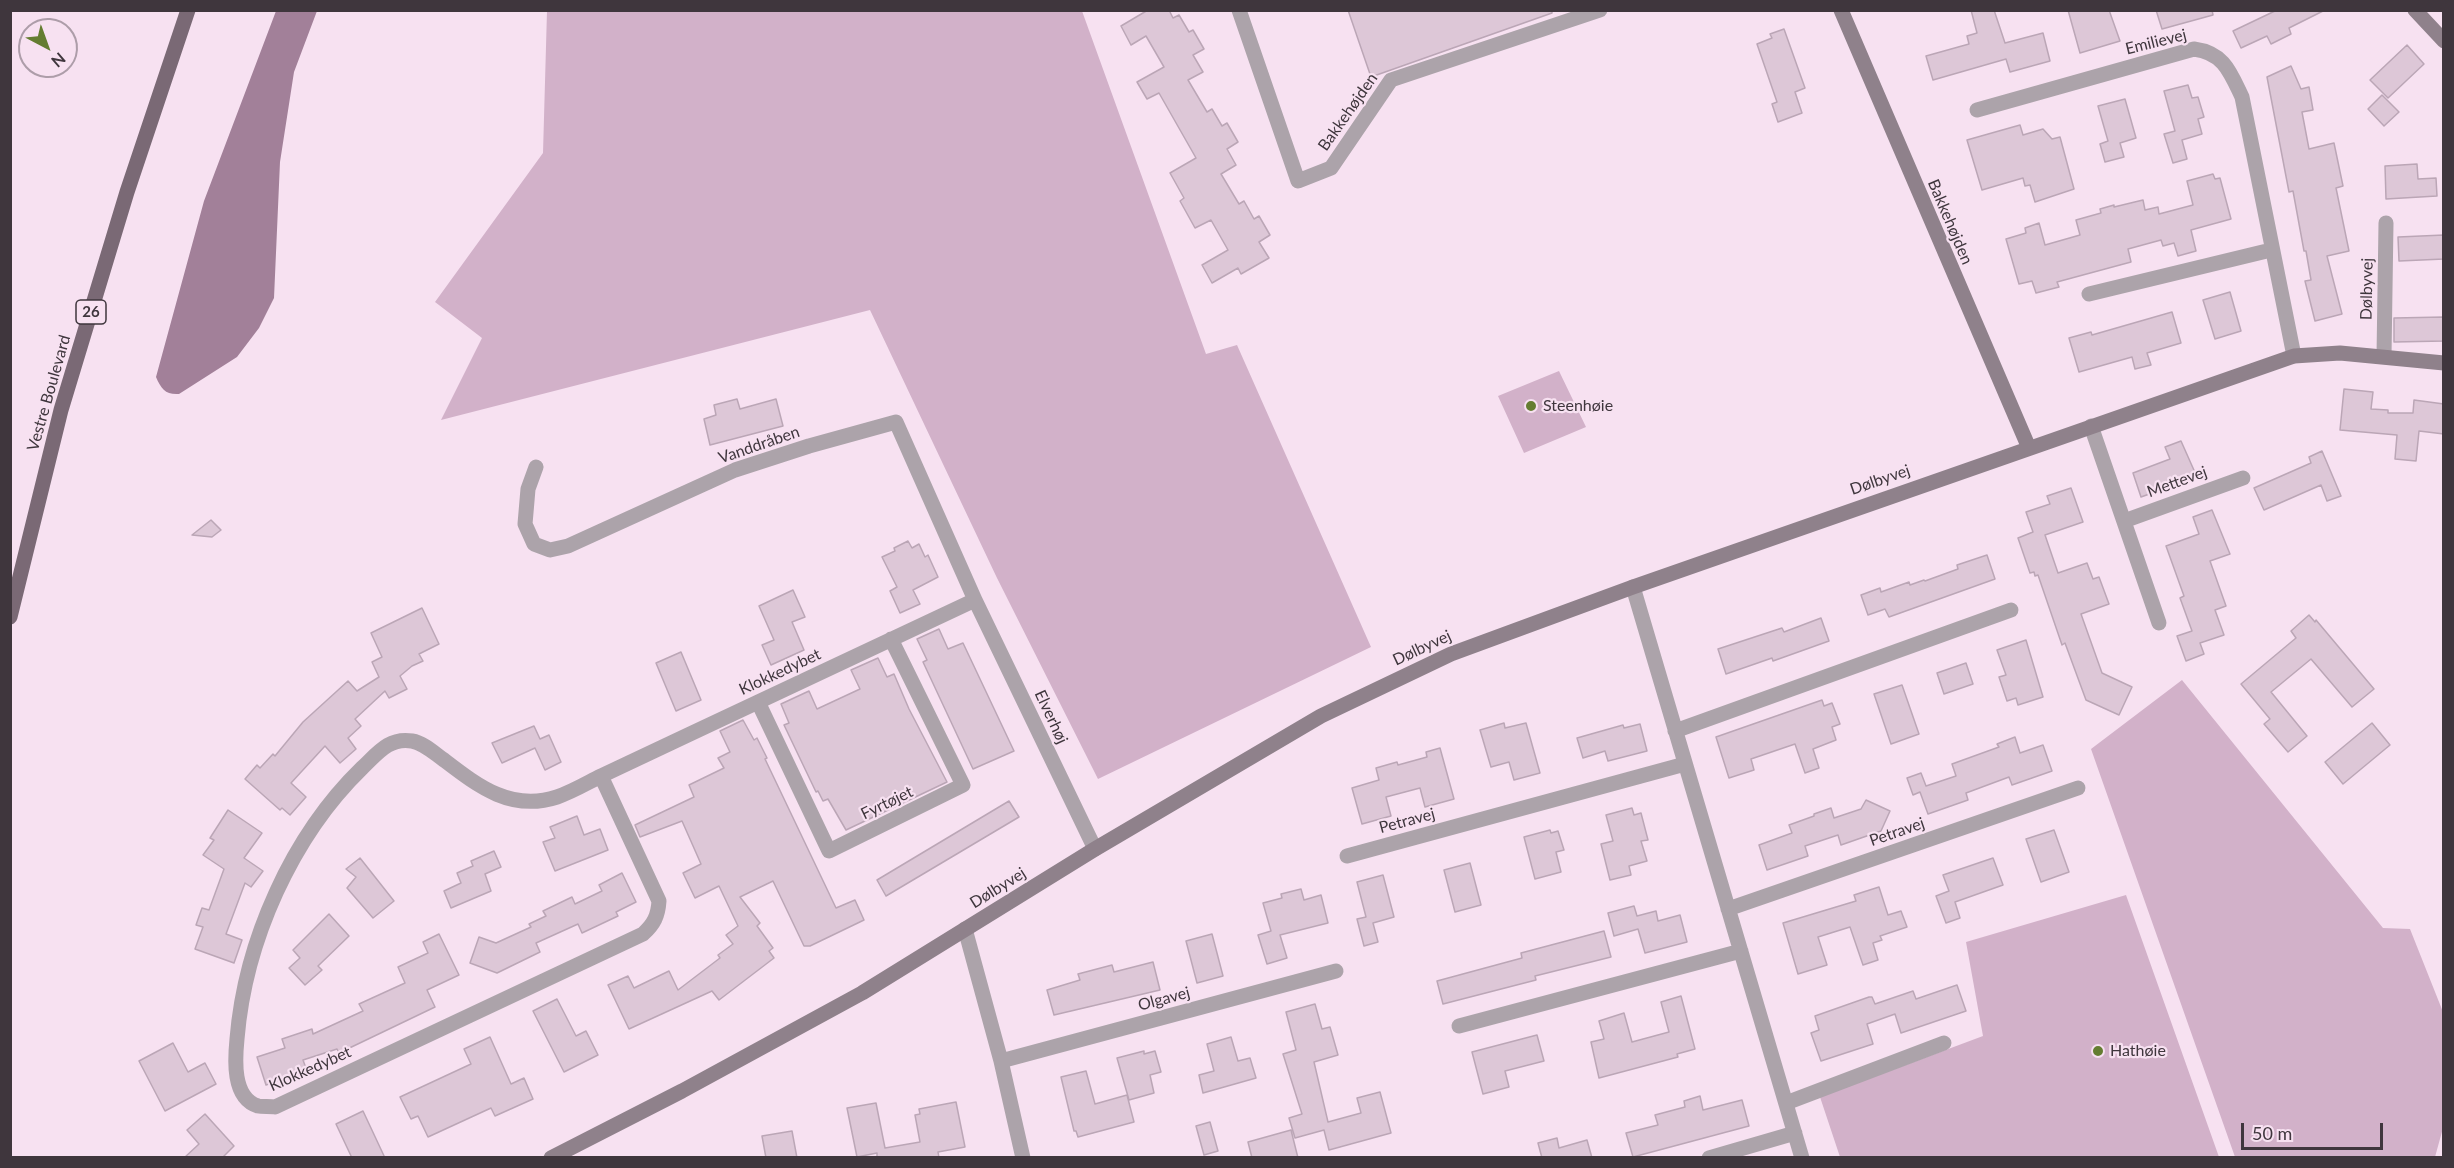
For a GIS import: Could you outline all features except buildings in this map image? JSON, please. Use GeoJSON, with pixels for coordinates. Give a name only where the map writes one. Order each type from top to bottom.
{"type":"FeatureCollection","features":[{"type":"Feature","properties":{"kind":"main road","name":"Vestre Boulevard"},"geometry":{"type":"LineString","coordinates":[[10,617],[61,410],[127,192],[188,10]]}},
{"type":"Feature","properties":{"kind":"street","name":"Bakkehøjden"},"geometry":{"type":"LineString","coordinates":[[1239,10],[1298,181],[1331,168],[1391,80],[1600,10]]}},
{"type":"Feature","properties":{"kind":"street","name":"Bakkehøjden"},"geometry":{"type":"LineString","coordinates":[[1841,10],[2029,448]]}},
{"type":"Feature","properties":{"kind":"street"},"geometry":{"type":"LineString","coordinates":[[2415,10],[2444,41]]}},
{"type":"Feature","properties":{"kind":"street","name":"Emilievej"},"geometry":{"type":"LineString","coordinates":[[1977,110],[2194,50],[2209,51],[2226,68],[2242,98],[2294,356]]}},
{"type":"Feature","properties":{"kind":"street","name":"Dølbyvej"},"geometry":{"type":"LineString","coordinates":[[2384,356],[2386,223]]}},
{"type":"Feature","properties":{"kind":"street"},"geometry":{"type":"LineString","coordinates":[[2088,294],[2271,250]]}},
{"type":"Feature","properties":{"kind":"street","name":"Dølbyvej"},"geometry":{"type":"LineString","coordinates":[[551,1158],[682,1091],[862,993],[1095,849],[1321,716],[1450,654],[1633,586],[2294,356],[2340,353],[2444,363]]}},
{"type":"Feature","properties":{"kind":"street","name":"Vanddråben"},"geometry":{"type":"LineString","coordinates":[[536,467],[528,489],[525,524],[534,544],[550,550],[568,546],[735,471],[808,446],[896,422],[975,600]]}},
{"type":"Feature","properties":{"kind":"street"},"geometry":{"type":"LineString","coordinates":[[2091,426],[2159,623]]}},
{"type":"Feature","properties":{"kind":"street","name":"Mettevej"},"geometry":{"type":"LineString","coordinates":[[2124,521],[2243,478]]}},
{"type":"Feature","properties":{"kind":"street"},"geometry":{"type":"LineString","coordinates":[[1633,586],[1802,1158]]}},
{"type":"Feature","properties":{"kind":"street","name":"Klokkedybet"},"geometry":{"type":"LineString","coordinates":[[601,776],[660,901],[658,914],[643,934],[275,1107],[257,1106],[246,1098],[239,1083],[235,1063],[239,1011],[254,952],[273,899],[304,842],[344,786],[386,745],[400,740],[414,741],[428,747],[480,788],[498,796],[537,801],[557,797],[601,776],[891,639],[975,600]]}},
{"type":"Feature","properties":{"kind":"street","name":"Elverhøj"},"geometry":{"type":"LineString","coordinates":[[975,600],[1095,849]]}},
{"type":"Feature","properties":{"kind":"street"},"geometry":{"type":"LineString","coordinates":[[1675,731],[2011,610]]}},
{"type":"Feature","properties":{"kind":"street","name":"Fyrtøjet"},"geometry":{"type":"LineString","coordinates":[[758,702],[829,851],[963,785],[891,639]]}},
{"type":"Feature","properties":{"kind":"street","name":"Petravej"},"geometry":{"type":"LineString","coordinates":[[1347,856],[1685,764]]}},
{"type":"Feature","properties":{"kind":"street","name":"Petravej"},"geometry":{"type":"LineString","coordinates":[[1728,909],[2078,788]]}},
{"type":"Feature","properties":{"kind":"street"},"geometry":{"type":"LineString","coordinates":[[965,929],[1001,1061],[1023,1158]]}},
{"type":"Feature","properties":{"kind":"street"},"geometry":{"type":"LineString","coordinates":[[1459,1026],[1740,951]]}},
{"type":"Feature","properties":{"kind":"street","name":"Olgavej"},"geometry":{"type":"LineString","coordinates":[[1001,1061],[1336,971]]}},
{"type":"Feature","properties":{"kind":"street"},"geometry":{"type":"LineString","coordinates":[[1786,1103],[1944,1043]]}},
{"type":"Feature","properties":{"kind":"street"},"geometry":{"type":"LineString","coordinates":[[1709,1158],[1795,1133]]}},
{"type":"Feature","properties":{"kind":"shaded area"},"geometry":{"type":"Polygon","coordinates":[[[276,11],[317,11],[294,72],[280,162],[274,298],[259,328],[237,357],[179,394],[167,392],[156,377],[204,201],[276,11]]]}},
{"type":"Feature","properties":{"kind":"shaded area"},"geometry":{"type":"Polygon","coordinates":[[[547,11],[1082,11],[1206,354],[1237,345],[1371,647],[1098,779],[997,578],[870,310],[441,420],[482,338],[435,302],[543,153],[547,11]]]}},
{"type":"Feature","properties":{"kind":"shaded area"},"geometry":{"type":"Polygon","coordinates":[[[1559,371],[1586,427],[1524,453],[1498,396],[1559,371]]]}},
{"type":"Feature","properties":{"kind":"shaded area"},"geometry":{"type":"Polygon","coordinates":[[[2182,680],[2383,928],[2410,929],[2443,1012],[2443,1128],[2435,1157],[2235,1157],[2091,749],[2182,680]]]}},
{"type":"Feature","properties":{"kind":"shaded area"},"geometry":{"type":"Polygon","coordinates":[[[2126,895],[2219,1157],[1840,1157],[1820,1097],[1983,1036],[1966,942],[2126,895]]]}},
{"type":"Feature","properties":{"kind":"place","name":"Steenhøie"},"geometry":{"type":"Point","coordinates":[1531,406]}},
{"type":"Feature","properties":{"kind":"place","name":"Hathøie"},"geometry":{"type":"Point","coordinates":[2098,1051]}}]}
